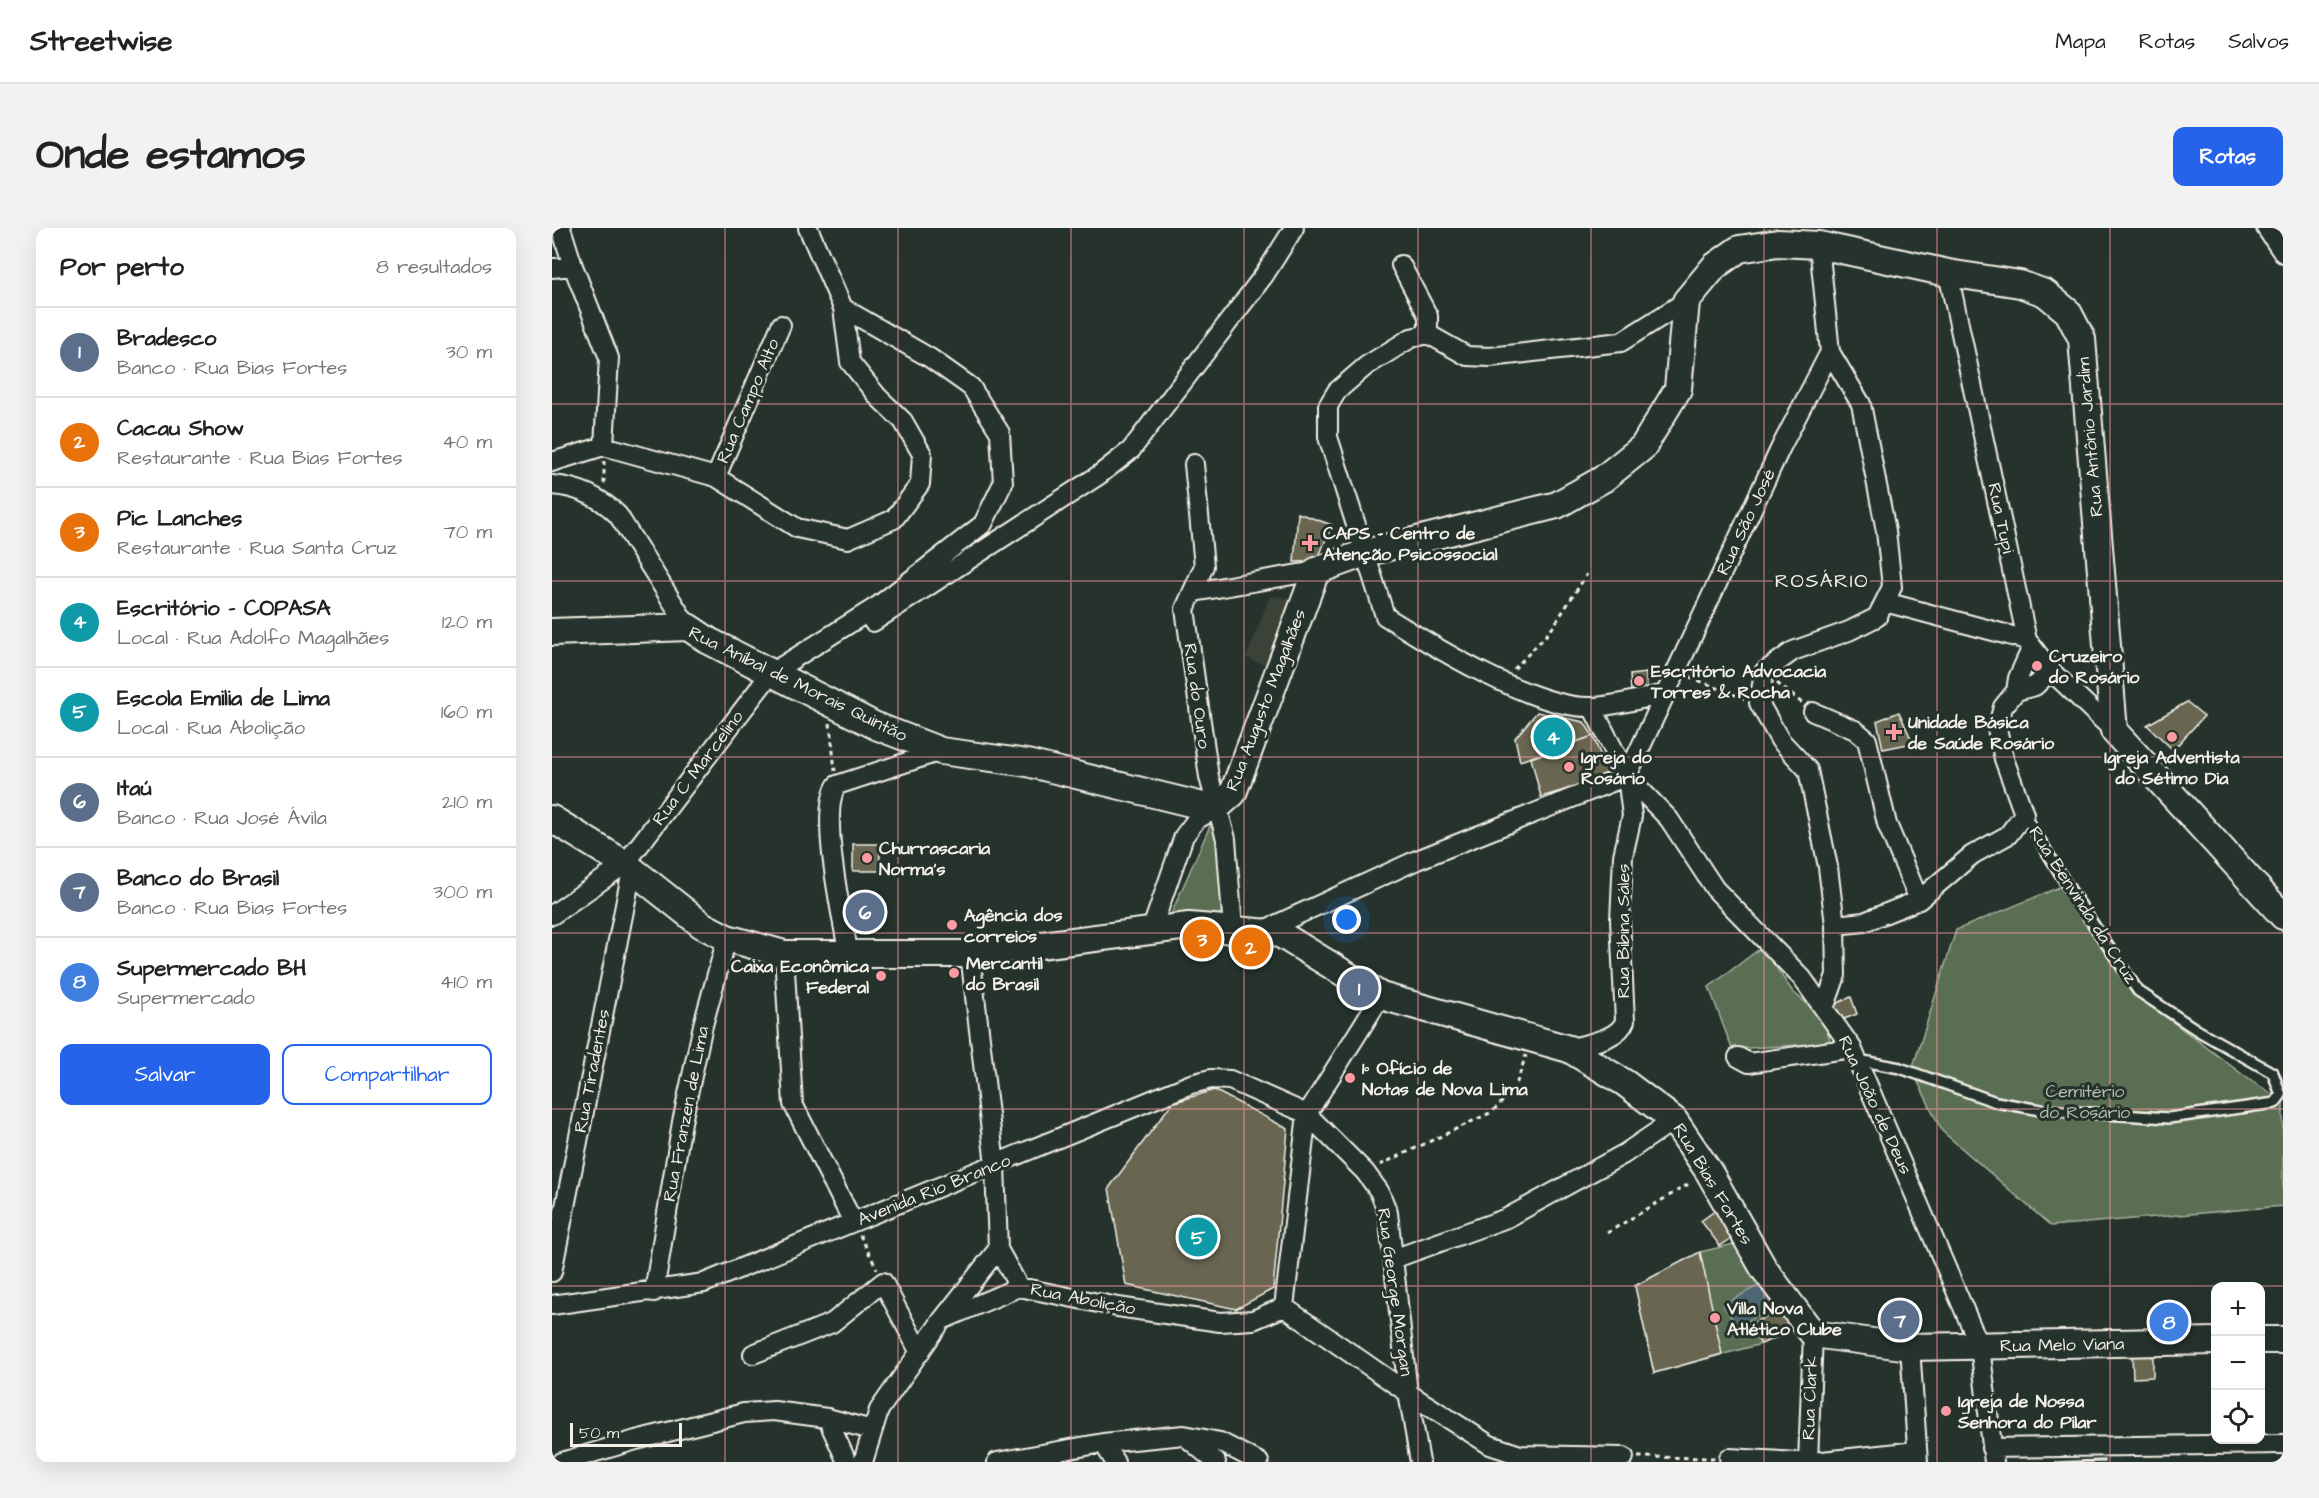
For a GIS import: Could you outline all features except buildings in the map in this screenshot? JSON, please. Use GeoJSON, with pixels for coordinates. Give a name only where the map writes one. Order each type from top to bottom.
{"type":"FeatureCollection","features":[{"type":"Feature","properties":{"kind":"street"},"geometry":{"type":"LineString","coordinates":[[561,228],[573,266],[609,358],[604,446]]}},
{"type":"Feature","properties":{"kind":"street"},"geometry":{"type":"LineString","coordinates":[[552,462],[604,446],[716,477],[797,528],[848,539],[894,519],[920,484],[922,454],[903,421],[878,397],[850,362],[843,308],[808,228]]}},
{"type":"Feature","properties":{"kind":"street"},"geometry":{"type":"LineString","coordinates":[[821,641],[863,628],[890,612],[1131,450],[1265,274],[1294,228]]}},
{"type":"Feature","properties":{"kind":"street"},"geometry":{"type":"LineString","coordinates":[[2266,228],[2283,253]]}},
{"type":"Feature","properties":{"kind":"street","name":"Rua Antônio Jardim"},"geometry":{"type":"LineString","coordinates":[[1686,301],[1715,266],[1739,249],[1778,243],[1950,281],[2020,284],[2045,293],[2068,312],[2082,339],[2114,731]]}},
{"type":"Feature","properties":{"kind":"street"},"geometry":{"type":"LineString","coordinates":[[1820,254],[1830,352],[1861,404],[1886,531],[1892,587],[1877,617],[1849,631],[1793,651],[1764,672],[1759,703],[1780,740],[1808,770],[1828,867],[1835,925],[1836,975],[1825,1006]]}},
{"type":"Feature","properties":{"kind":"street"},"geometry":{"type":"LineString","coordinates":[[1401,265],[1428,316],[1428,334]]}},
{"type":"Feature","properties":{"kind":"street"},"geometry":{"type":"LineString","coordinates":[[552,268],[573,266]]}},
{"type":"Feature","properties":{"kind":"street","name":"Rua Tupi"},"geometry":{"type":"LineString","coordinates":[[1950,281],[2030,644],[2051,671],[2114,731]]}},
{"type":"Feature","properties":{"kind":"street"},"geometry":{"type":"LineString","coordinates":[[1666,694],[1592,707],[1560,704],[1503,682],[1435,647],[1385,616],[1328,436],[1328,406],[1337,391],[1366,366],[1411,338],[1428,334],[1467,356],[1490,357],[1621,342],[1686,301]]}},
{"type":"Feature","properties":{"kind":"street"},"geometry":{"type":"LineString","coordinates":[[1194,592],[1316,571],[1365,552],[1557,505],[1603,479],[1643,447],[1678,389],[1686,301]]}},
{"type":"Feature","properties":{"kind":"street"},"geometry":{"type":"LineString","coordinates":[[821,641],[879,605],[983,524],[1003,483],[1000,433],[971,387],[930,358],[843,308]]}},
{"type":"Feature","properties":{"kind":"street","name":"Rua Campo Alto"},"geometry":{"type":"LineString","coordinates":[[716,477],[781,325]]}},
{"type":"Feature","properties":{"kind":"street","name":"Rua São José"},"geometry":{"type":"LineString","coordinates":[[1627,776],[1781,447],[1830,352]]}},
{"type":"Feature","properties":{"kind":"street","name":"Rua do Ouro"},"geometry":{"type":"LineString","coordinates":[[1194,464],[1204,566],[1185,609],[1215,809],[1226,839],[1233,928]]}},
{"type":"Feature","properties":{"kind":"street"},"geometry":{"type":"LineString","coordinates":[[552,485],[568,486],[604,501],[618,515],[688,627]]}},
{"type":"Feature","properties":{"kind":"street","name":"Rua Augusto Magalhães"},"geometry":{"type":"LineString","coordinates":[[1151,931],[1184,836],[1196,820],[1215,809],[1233,793],[1316,571]]}},
{"type":"Feature","properties":{"kind":"street"},"geometry":{"type":"LineString","coordinates":[[1885,602],[2030,644]]}},
{"type":"Feature","properties":{"kind":"street","name":"Rua Aníbal de Morais Quintão"},"geometry":{"type":"LineString","coordinates":[[552,632],[688,627],[771,673],[876,726],[941,751],[1027,763],[1215,809]]}},
{"type":"Feature","properties":{"kind":"street","name":"Rua C Marcelino"},"geometry":{"type":"LineString","coordinates":[[629,867],[771,673],[821,641]]}},
{"type":"Feature","properties":{"kind":"street","name":"Rua Benvinda da Cruz"},"geometry":{"type":"LineString","coordinates":[[2024,814],[2004,759],[1997,729],[2003,707],[2016,691],[2030,644]]}},
{"type":"Feature","properties":{"kind":"street"},"geometry":{"type":"LineString","coordinates":[[2016,691],[2035,686],[2051,671]]}},
{"type":"Feature","properties":{"kind":"street"},"geometry":{"type":"LineString","coordinates":[[1262,931],[1417,860],[1627,776],[1592,707]]}},
{"type":"Feature","properties":{"kind":"street"},"geometry":{"type":"LineString","coordinates":[[1813,712],[1855,730],[1867,740],[1887,824],[1919,900]]}},
{"type":"Feature","properties":{"kind":"street"},"geometry":{"type":"LineString","coordinates":[[2114,731],[2283,916]]}},
{"type":"Feature","properties":{"kind":"street"},"geometry":{"type":"LineString","coordinates":[[849,956],[831,846],[830,794],[837,785],[941,751]]}},
{"type":"Feature","properties":{"kind":"street","name":"Rua João de Deus"},"geometry":{"type":"LineString","coordinates":[[1627,776],[1669,819],[1715,889],[1764,936],[1825,1006],[1855,1054],[1980,1351],[1993,1455]]}},
{"type":"Feature","properties":{"kind":"street","name":"Rua Bibina Sáles"},"geometry":{"type":"LineString","coordinates":[[1569,1049],[1614,1035],[1622,1030],[1625,1021],[1620,920],[1623,856],[1632,816],[1627,776]]}},
{"type":"Feature","properties":{"kind":"street"},"geometry":{"type":"LineString","coordinates":[[1835,925],[1864,922],[1919,900],[1971,855],[2008,835],[2024,814]]}},
{"type":"Feature","properties":{"kind":"street","name":"Rua Bias Fortes"},"geometry":{"type":"LineString","coordinates":[[552,819],[629,867],[702,925],[727,938],[784,954],[849,956],[970,954],[1189,926],[1280,933],[1381,996],[1569,1049],[1625,1083],[1674,1120],[1709,1172],[1764,1269],[1813,1334]]}},
{"type":"Feature","properties":{"kind":"street"},"geometry":{"type":"LineString","coordinates":[[552,915],[629,867]]}},
{"type":"Feature","properties":{"kind":"street","name":"Rua Tiradentes"},"geometry":{"type":"LineString","coordinates":[[552,1272],[629,867]]}},
{"type":"Feature","properties":{"kind":"street","name":"Rua Franzen de Lima"},"geometry":{"type":"LineString","coordinates":[[654,1292],[682,1122],[703,1025],[727,938]]}},
{"type":"Feature","properties":{"kind":"street"},"geometry":{"type":"LineString","coordinates":[[784,954],[793,1104],[853,1222]]}},
{"type":"Feature","properties":{"kind":"street"},"geometry":{"type":"LineString","coordinates":[[970,954],[995,1165],[999,1250],[1019,1287]]}},
{"type":"Feature","properties":{"kind":"street"},"geometry":{"type":"LineString","coordinates":[[1381,996],[1307,1114],[1284,1307],[1408,1393],[1490,1445],[1520,1455],[1588,1459],[1624,1457]]}},
{"type":"Feature","properties":{"kind":"street"},"geometry":{"type":"LineString","coordinates":[[1738,1058],[1749,1063],[1855,1054]]}},
{"type":"Feature","properties":{"kind":"street","name":"Avenida Rio Branco"},"geometry":{"type":"LineString","coordinates":[[552,1305],[704,1283],[1191,1084],[1211,1079],[1230,1080],[1307,1114]]}},
{"type":"Feature","properties":{"kind":"street","name":"Rua George Morgan"},"geometry":{"type":"LineString","coordinates":[[1307,1114],[1365,1172],[1379,1191],[1388,1213],[1408,1393],[1420,1462]]}},
{"type":"Feature","properties":{"kind":"street"},"geometry":{"type":"LineString","coordinates":[[1394,1259],[1507,1218],[1624,1154],[1674,1120]]}},
{"type":"Feature","properties":{"kind":"street"},"geometry":{"type":"LineString","coordinates":[[862,1462],[879,1410],[942,1320],[999,1250]]}},
{"type":"Feature","properties":{"kind":"street"},"geometry":{"type":"LineString","coordinates":[[753,1354],[832,1323],[884,1282],[920,1353]]}},
{"type":"Feature","properties":{"kind":"street","name":"Rua Abolição"},"geometry":{"type":"LineString","coordinates":[[942,1320],[1019,1287],[1118,1307],[1220,1322],[1254,1320],[1284,1307]]}},
{"type":"Feature","properties":{"kind":"street"},"geometry":{"type":"LineString","coordinates":[[1813,1334],[1910,1351],[1980,1351]]}},
{"type":"Feature","properties":{"kind":"street","name":"Rua Clark"},"geometry":{"type":"LineString","coordinates":[[1808,1462],[1813,1334]]}},
{"type":"Feature","properties":{"kind":"street"},"geometry":{"type":"LineString","coordinates":[[2265,1340],[2283,1340]]}},
{"type":"Feature","properties":{"kind":"street","name":"Rua Melo Viana"},"geometry":{"type":"LineString","coordinates":[[1980,1351],[2211,1341]]}},
{"type":"Feature","properties":{"kind":"street"},"geometry":{"type":"LineString","coordinates":[[1813,1462],[1918,1456],[1910,1351]]}},
{"type":"Feature","properties":{"kind":"street"},"geometry":{"type":"LineString","coordinates":[[562,1462],[636,1440],[744,1413],[774,1411],[827,1418],[872,1430]]}},
{"type":"Feature","properties":{"kind":"street"},"geometry":{"type":"LineString","coordinates":[[827,1418],[847,1462]]}},
{"type":"Feature","properties":{"kind":"street"},"geometry":{"type":"LineString","coordinates":[[1184,1435],[1216,1462]]}},
{"type":"Feature","properties":{"kind":"street"},"geometry":{"type":"LineString","coordinates":[[997,1462],[1103,1443],[1184,1435],[1220,1442],[1259,1462]]}},
{"type":"Feature","properties":{"kind":"street"},"geometry":{"type":"LineString","coordinates":[[1103,1443],[1115,1462]]}},
{"type":"Feature","properties":{"kind":"street"},"geometry":{"type":"LineString","coordinates":[[1993,1455],[2177,1454],[2283,1444]]}},
{"type":"Feature","properties":{"kind":"street"},"geometry":{"type":"LineString","coordinates":[[1729,1458],[1798,1462]]}},
{"type":"Feature","properties":{"kind":"lane","name":"Rua Benvinda da Cruz"},"geometry":{"type":"LineString","coordinates":[[1855,1054],[1996,1102],[2041,1110],[2169,1118],[2275,1103],[2282,1095],[2273,1073],[2197,1030],[2138,991],[2067,885],[2024,814]]}},
{"type":"Feature","properties":{"kind":"path"},"geometry":{"type":"LineString","coordinates":[[604,446],[604,501]]}},
{"type":"Feature","properties":{"kind":"path"},"geometry":{"type":"LineString","coordinates":[[1503,682],[1528,650],[1551,630],[1587,574]]}},
{"type":"Feature","properties":{"kind":"path"},"geometry":{"type":"LineString","coordinates":[[1677,671],[1715,689],[1759,703]]}},
{"type":"Feature","properties":{"kind":"path"},"geometry":{"type":"LineString","coordinates":[[1764,672],[1813,712]]}},
{"type":"Feature","properties":{"kind":"path"},"geometry":{"type":"LineString","coordinates":[[828,701],[837,785]]}},
{"type":"Feature","properties":{"kind":"path"},"geometry":{"type":"LineString","coordinates":[[1365,1172],[1492,1112],[1515,1089],[1532,1039]]}},
{"type":"Feature","properties":{"kind":"path"},"geometry":{"type":"LineString","coordinates":[[1607,1233],[1709,1172]]}},
{"type":"Feature","properties":{"kind":"path"},"geometry":{"type":"LineString","coordinates":[[853,1222],[884,1282]]}},
{"type":"Feature","properties":{"kind":"path"},"geometry":{"type":"LineString","coordinates":[[1624,1457],[1729,1458]]}},
{"type":"Feature","properties":{"kind":"shaded area"},"geometry":{"type":"Polygon","coordinates":[[[1270,596],[1291,598],[1270,667],[1246,658],[1270,596]]]}},
{"type":"Feature","properties":{"kind":"green space"},"geometry":{"type":"Polygon","coordinates":[[[1210,826],[1217,832],[1226,914],[1171,914],[1210,826]]]}},
{"type":"Feature","properties":{"kind":"green space","name":"Cemitério do Rosário"},"geometry":{"type":"Polygon","coordinates":[[[2062,886],[2129,989],[2250,1080],[2283,1101],[2283,1206],[2051,1226],[1942,1131],[1912,1070],[1956,930],[2062,886]]]}},
{"type":"Feature","properties":{"kind":"green space"},"geometry":{"type":"Polygon","coordinates":[[[1762,947],[1793,992],[1823,1017],[1831,1043],[1732,1049],[1709,987],[1762,947]]]}},
{"type":"Feature","properties":{"kind":"green space","name":"Villa Nova Atlético Clube"},"geometry":{"type":"Polygon","coordinates":[[[1738,1243],[1795,1329],[1761,1344],[1654,1373],[1635,1286],[1700,1252],[1738,1243]]]}},
{"type":"Feature","properties":{"kind":"water"},"geometry":{"type":"Polygon","coordinates":[[[1759,1285],[1773,1305],[1738,1327],[1723,1305],[1759,1285]]]}},
{"type":"Feature","properties":{"kind":"place","name":"CAPS - Centro de Atenção Psicossocial"},"geometry":{"type":"Point","coordinates":[1310,543]}},
{"type":"Feature","properties":{"kind":"place","name":"Cruzeiro do Rosário"},"geometry":{"type":"Point","coordinates":[2037,666]}},
{"type":"Feature","properties":{"kind":"place","name":"Escritório Advocacia Torres & Rocha"},"geometry":{"type":"Point","coordinates":[1639,681]}},
{"type":"Feature","properties":{"kind":"place","name":"Unidade Básica de Saúde Rosário"},"geometry":{"type":"Point","coordinates":[1894,732]}},
{"type":"Feature","properties":{"kind":"place","name":"Escritório - COPASA"},"geometry":{"type":"Point","coordinates":[1553,737]}},
{"type":"Feature","properties":{"kind":"place","name":"Igreja Adventista do Sétimo Dia"},"geometry":{"type":"Point","coordinates":[2172,737]}},
{"type":"Feature","properties":{"kind":"place","name":"Igreja do Rosário"},"geometry":{"type":"Point","coordinates":[1569,767]}},
{"type":"Feature","properties":{"kind":"place","name":"Churrascaria Norma's"},"geometry":{"type":"Point","coordinates":[867,858]}},
{"type":"Feature","properties":{"kind":"place","name":"Itaú"},"geometry":{"type":"Point","coordinates":[865,912]}},
{"type":"Feature","properties":{"kind":"place","name":"Agência dos correios"},"geometry":{"type":"Point","coordinates":[952,925]}},
{"type":"Feature","properties":{"kind":"place","name":"Pic Lanches"},"geometry":{"type":"Point","coordinates":[1202,939]}},
{"type":"Feature","properties":{"kind":"place","name":"Cacau Show"},"geometry":{"type":"Point","coordinates":[1251,947]}},
{"type":"Feature","properties":{"kind":"place","name":"Mercantil do Brasil"},"geometry":{"type":"Point","coordinates":[954,973]}},
{"type":"Feature","properties":{"kind":"place","name":"Caixa Econômica Federal"},"geometry":{"type":"Point","coordinates":[881,976]}},
{"type":"Feature","properties":{"kind":"place","name":"Bradesco"},"geometry":{"type":"Point","coordinates":[1359,988]}},
{"type":"Feature","properties":{"kind":"place","name":"1º Ofício de Notas de Nova Lima"},"geometry":{"type":"Point","coordinates":[1350,1078]}},
{"type":"Feature","properties":{"kind":"place","name":"Escola Emilia de Lima"},"geometry":{"type":"Point","coordinates":[1198,1237]}},
{"type":"Feature","properties":{"kind":"place","name":"Villa Nova Atlético Clube"},"geometry":{"type":"Point","coordinates":[1715,1318]}},
{"type":"Feature","properties":{"kind":"place","name":"Banco do Brasil"},"geometry":{"type":"Point","coordinates":[1900,1320]}},
{"type":"Feature","properties":{"kind":"place","name":"Supermercado BH"},"geometry":{"type":"Point","coordinates":[2169,1322]}},
{"type":"Feature","properties":{"kind":"place","name":"Igreja de Nossa Senhora do Pilar"},"geometry":{"type":"Point","coordinates":[1946,1411]}},
{"type":"Feature","properties":{"kind":"district","name":"ROSÁRIO"},"geometry":{"type":"Point","coordinates":[1822,581]}}]}
